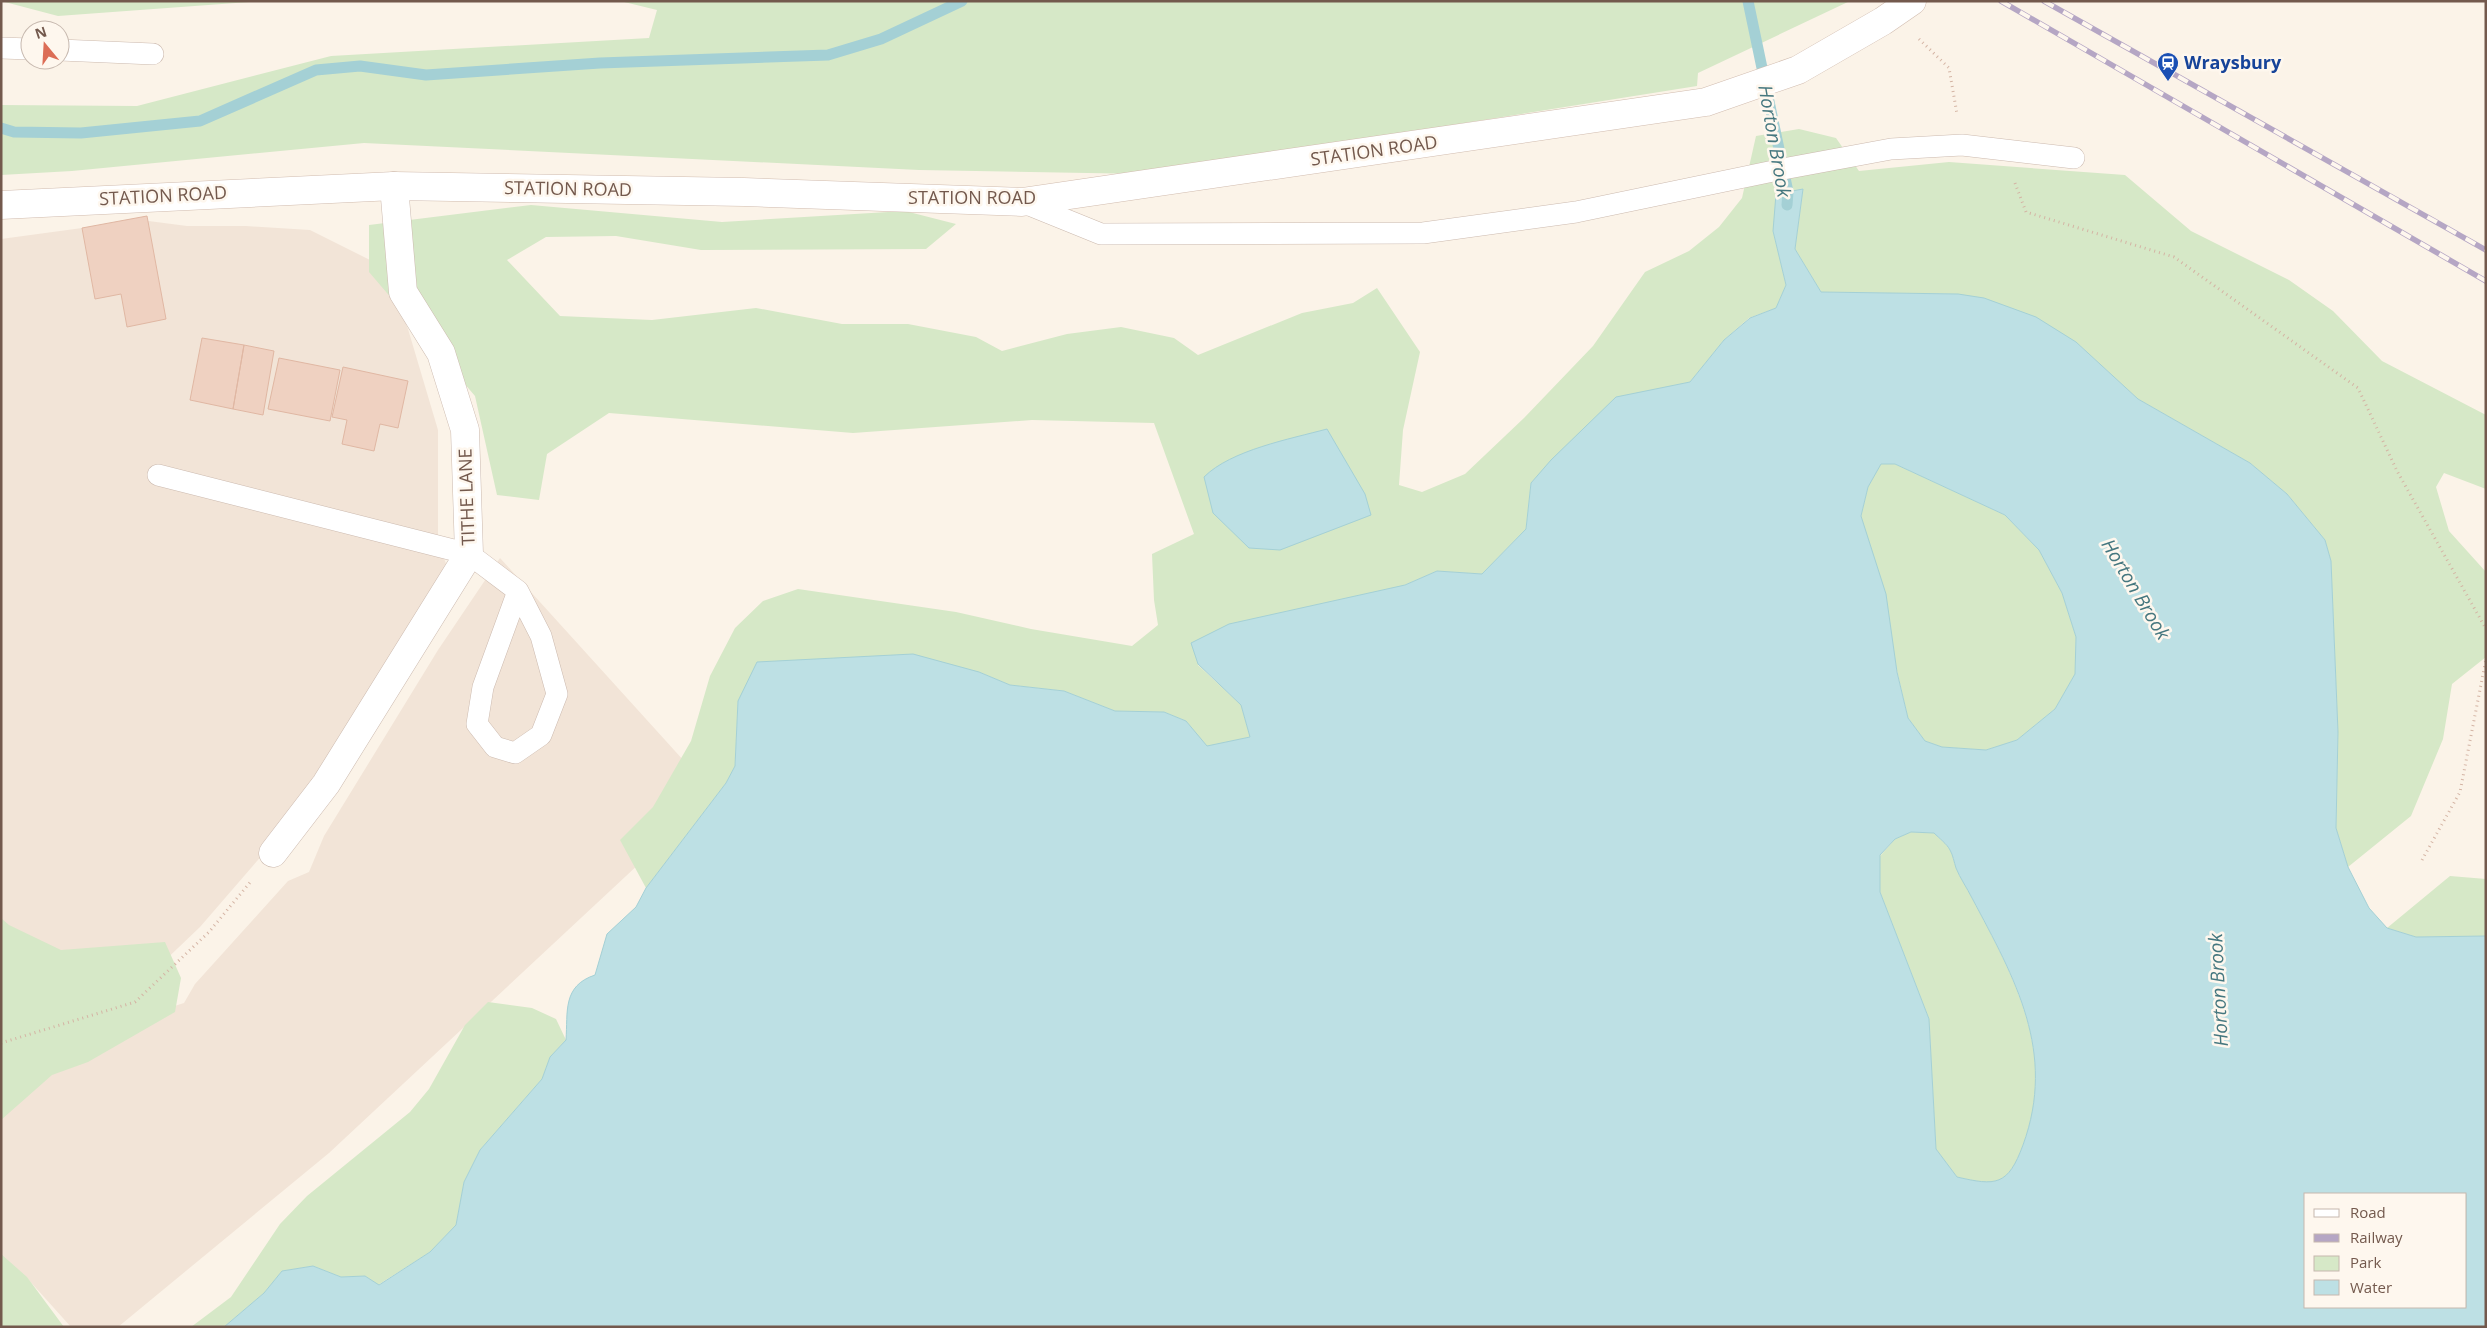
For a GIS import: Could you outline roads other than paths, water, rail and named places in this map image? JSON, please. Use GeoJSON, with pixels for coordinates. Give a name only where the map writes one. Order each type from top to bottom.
{"type":"FeatureCollection","features":[{"type":"Feature","properties":{"kind":"street","name":"STATION ROAD"},"geometry":{"type":"LineString","coordinates":[[1,205],[394,186],[744,192],[1022,202],[1706,102],[1798,70],[1883,21],[1912,1]]}},
{"type":"Feature","properties":{"kind":"street","name":"TITHE LANE"},"geometry":{"type":"LineString","coordinates":[[273,853],[326,784],[469,554],[465,430],[441,353],[403,292],[394,186]]}},
{"type":"Feature","properties":{"kind":"lane"},"geometry":{"type":"LineString","coordinates":[[1,48],[20,49]]}},
{"type":"Feature","properties":{"kind":"lane"},"geometry":{"type":"LineString","coordinates":[[70,50],[152,54]]}},
{"type":"Feature","properties":{"kind":"lane"},"geometry":{"type":"LineString","coordinates":[[1022,202],[1101,234],[1423,234],[1576,212],[1783,169],[1891,149],[1962,145],[2074,158]]}},
{"type":"Feature","properties":{"kind":"lane"},"geometry":{"type":"LineString","coordinates":[[158,475],[469,554],[518,592],[541,636],[557,694],[541,735],[515,753],[495,747],[477,724],[483,688],[518,592]]}},
{"type":"Feature","properties":{"kind":"water"},"geometry":{"type":"Polygon","coordinates":[[[1803,189],[1795,249],[1821,292],[1958,294],[1984,298],[2036,317],[2076,342],[2138,399],[2250,463],[2287,494],[2325,540],[2331,561],[2338,732],[2336,828],[2348,867],[2369,908],[2387,928],[2416,937],[2486,936],[2486,1327],[224,1327],[264,1293],[282,1271],[313,1266],[341,1277],[365,1276],[379,1285],[430,1252],[456,1225],[464,1182],[480,1150],[542,1079],[550,1057],[566,1040],[567,1010],[572,993],[584,980],[595,975],[607,934],[636,907],[646,888],[726,783],[735,766],[738,701],[757,662],[913,654],[979,672],[1010,685],[1064,691],[1115,711],[1164,712],[1186,721],[1207,746],[1250,737],[1241,705],[1198,664],[1191,643],[1229,624],[1405,585],[1437,571],[1482,574],[1526,529],[1531,483],[1551,460],[1616,397],[1690,382],[1724,340],[1750,318],[1776,308],[1786,285],[1773,231],[1776,194],[1803,189]],[[1881,464],[1868,487],[1861,516],[1886,594],[1897,672],[1908,718],[1925,741],[1942,747],[1986,750],[2017,740],[2055,709],[2075,674],[2076,637],[2062,593],[2039,550],[2005,515],[1895,464],[1881,464]],[[1911,832],[1895,839],[1880,855],[1880,892],[1929,1019],[1936,1149],[1957,1177],[1991,1182],[2006,1176],[2012,1169],[2023,1145],[2032,1111],[2035,1079],[2033,1047],[2016,987],[1988,928],[1956,868],[1949,848],[1934,833],[1911,832]]]}},
{"type":"Feature","properties":{"kind":"water"},"geometry":{"type":"Polygon","coordinates":[[[1327,429],[1365,494],[1371,515],[1280,550],[1249,548],[1213,513],[1204,477],[1229,460],[1245,453],[1279,441],[1327,429]]]}},
{"type":"Feature","properties":{"kind":"waterway"},"geometry":{"type":"LineString","coordinates":[[1,128],[14,132],[81,133],[200,121],[316,70],[360,66],[426,75],[600,63],[828,55],[881,39],[962,1]]}},
{"type":"Feature","properties":{"kind":"waterway","name":"Horton Brook"},"geometry":{"type":"LineString","coordinates":[[1748,1],[1788,192],[1787,205]]}},
{"type":"Feature","properties":{"kind":"railway"},"geometry":{"type":"LineString","coordinates":[[2001,1],[2486,281]]}},
{"type":"Feature","properties":{"kind":"railway"},"geometry":{"type":"LineString","coordinates":[[2044,1],[2486,250]]}},
{"type":"Feature","properties":{"kind":"place","name":"Wraysbury"},"geometry":{"type":"Point","coordinates":[2168,82]}}]}
